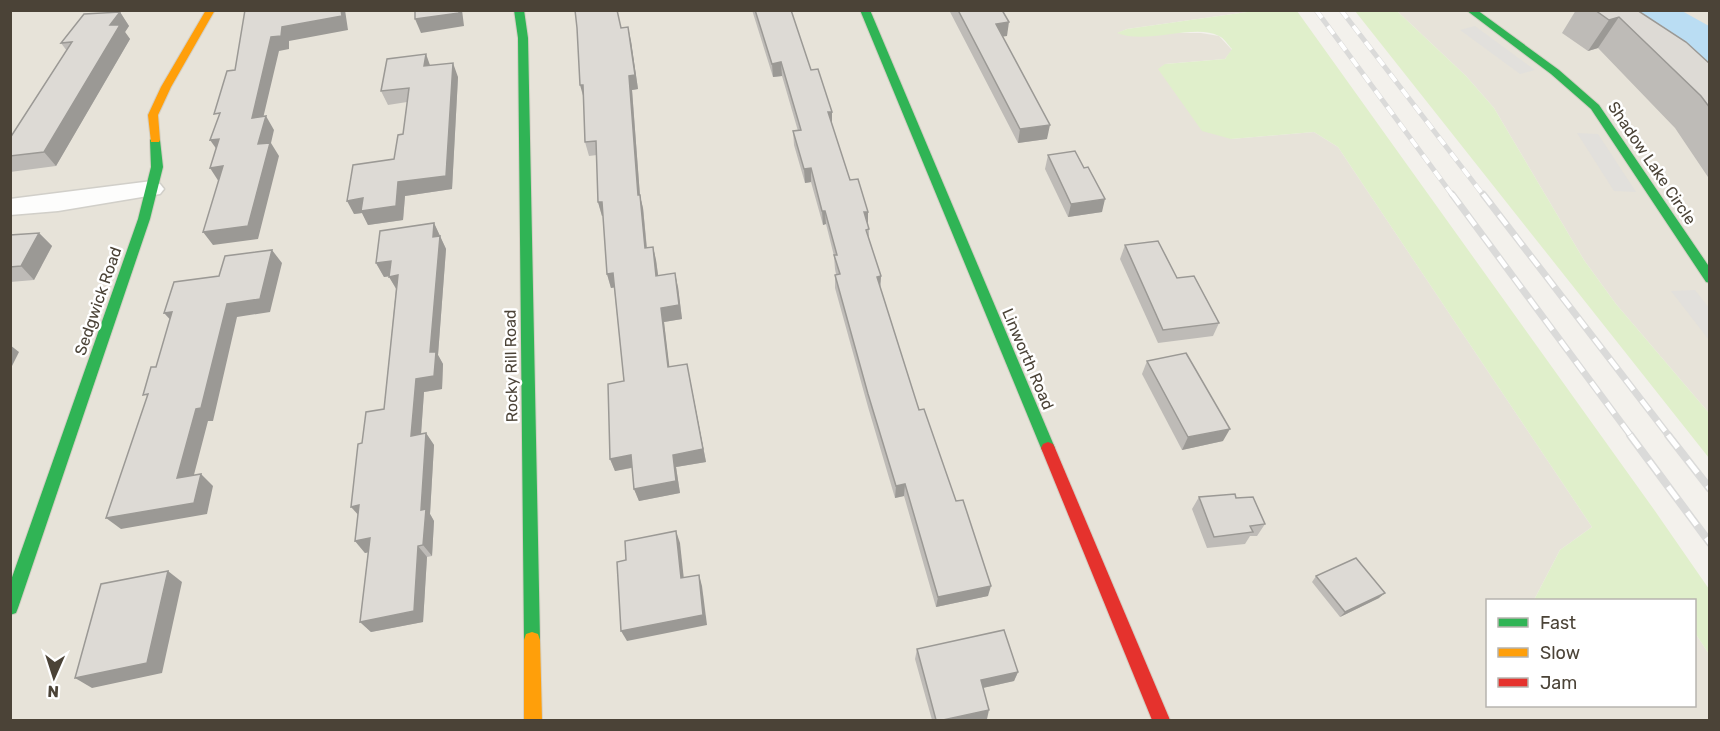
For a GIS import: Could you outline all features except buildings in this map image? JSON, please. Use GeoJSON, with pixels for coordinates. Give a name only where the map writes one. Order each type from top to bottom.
{"type":"FeatureCollection","features":[{"type":"Feature","properties":{"kind":"street","name":"Sedgwick Road"},"geometry":{"type":"LineString","coordinates":[[10,608],[144,219],[157,167],[153,115],[166,87],[211,10]]}},
{"type":"Feature","properties":{"kind":"street","name":"Rocky Rill Road"},"geometry":{"type":"LineString","coordinates":[[519,10],[523,50],[533,720]]}},
{"type":"Feature","properties":{"kind":"street","name":"Linworth Road"},"geometry":{"type":"LineString","coordinates":[[865,10],[1161,720]]}},
{"type":"Feature","properties":{"kind":"street","name":"Shadow Lake Circle"},"geometry":{"type":"LineString","coordinates":[[1470,10],[1556,72],[1595,107],[1710,279]]}},
{"type":"Feature","properties":{"kind":"street"},"geometry":{"type":"LineString","coordinates":[[10,207],[58,203],[152,189]]}},
{"type":"Feature","properties":{"kind":"shaded area"},"geometry":{"type":"Polygon","coordinates":[[[10,11],[1254,11],[1127,29],[1118,33],[1201,33],[1219,36],[1232,50],[1225,59],[1165,64],[1231,139],[1314,132],[1338,147],[1592,527],[1560,550],[1535,599],[1486,599],[1486,707],[1696,707],[1696,634],[1709,654],[1709,720],[11,720],[10,11]]]}},
{"type":"Feature","properties":{"kind":"shaded area"},"geometry":{"type":"Polygon","coordinates":[[[1397,11],[1709,11],[1709,413],[1616,304],[1584,260],[1494,108],[1466,76],[1397,11]]]}},
{"type":"Feature","properties":{"kind":"shaded area"},"geometry":{"type":"Polygon","coordinates":[[[1475,26],[1535,70],[1520,74],[1460,30],[1475,26]]]}},
{"type":"Feature","properties":{"kind":"shaded area"},"geometry":{"type":"Polygon","coordinates":[[[1577,133],[1598,134],[1636,192],[1614,191],[1577,133]]]}},
{"type":"Feature","properties":{"kind":"shaded area"},"geometry":{"type":"Polygon","coordinates":[[[1695,290],[1709,308],[1709,340],[1671,291],[1695,290]]]}},
{"type":"Feature","properties":{"kind":"green space"},"geometry":{"type":"Polygon","coordinates":[[[1254,11],[1297,11],[1709,589],[1709,654],[1696,634],[1696,599],[1535,599],[1560,550],[1592,527],[1338,147],[1314,132],[1231,139],[1202,131],[1158,69],[1165,64],[1225,59],[1232,49],[1221,37],[1209,33],[1142,37],[1117,33],[1127,29],[1254,11]]]}},
{"type":"Feature","properties":{"kind":"green space"},"geometry":{"type":"Polygon","coordinates":[[[1355,11],[1397,11],[1466,76],[1494,108],[1584,260],[1616,304],[1709,413],[1709,458],[1355,11]]]}},
{"type":"Feature","properties":{"kind":"water"},"geometry":{"type":"Polygon","coordinates":[[[1602,11],[1682,11],[1709,26],[1709,88],[1602,11]]]}},
{"type":"Feature","properties":{"kind":"railway"},"geometry":{"type":"LineString","coordinates":[[1316,10],[1453,196]]}},
{"type":"Feature","properties":{"kind":"railway"},"geometry":{"type":"LineString","coordinates":[[1341,10],[1484,196]]}},
{"type":"Feature","properties":{"kind":"railway"},"geometry":{"type":"LineString","coordinates":[[1452,194],[1631,436]]}},
{"type":"Feature","properties":{"kind":"railway"},"geometry":{"type":"LineString","coordinates":[[1483,194],[1669,436]]}},
{"type":"Feature","properties":{"kind":"railway"},"geometry":{"type":"LineString","coordinates":[[1630,435],[1710,543]]}},
{"type":"Feature","properties":{"kind":"railway"},"geometry":{"type":"LineString","coordinates":[[1668,435],[1710,489]]}},
{"type":"Feature","properties":{"kind":"traffic: fast"},"geometry":{"type":"LineString","coordinates":[[519,10],[523,38],[532,640]]}},
{"type":"Feature","properties":{"kind":"traffic: fast"},"geometry":{"type":"LineString","coordinates":[[865,10],[1048,448]]}},
{"type":"Feature","properties":{"kind":"traffic: fast"},"geometry":{"type":"LineString","coordinates":[[1470,10],[1555,72],[1595,107],[1710,279]]}},
{"type":"Feature","properties":{"kind":"traffic: fast"},"geometry":{"type":"LineString","coordinates":[[10,608],[144,219],[157,167],[155,140]]}},
{"type":"Feature","properties":{"kind":"traffic: slow"},"geometry":{"type":"LineString","coordinates":[[155,140],[153,115],[166,87],[211,10]]}},
{"type":"Feature","properties":{"kind":"traffic: slow"},"geometry":{"type":"LineString","coordinates":[[532,640],[533,720]]}},
{"type":"Feature","properties":{"kind":"traffic: jam"},"geometry":{"type":"LineString","coordinates":[[1048,448],[1161,720]]}}]}
